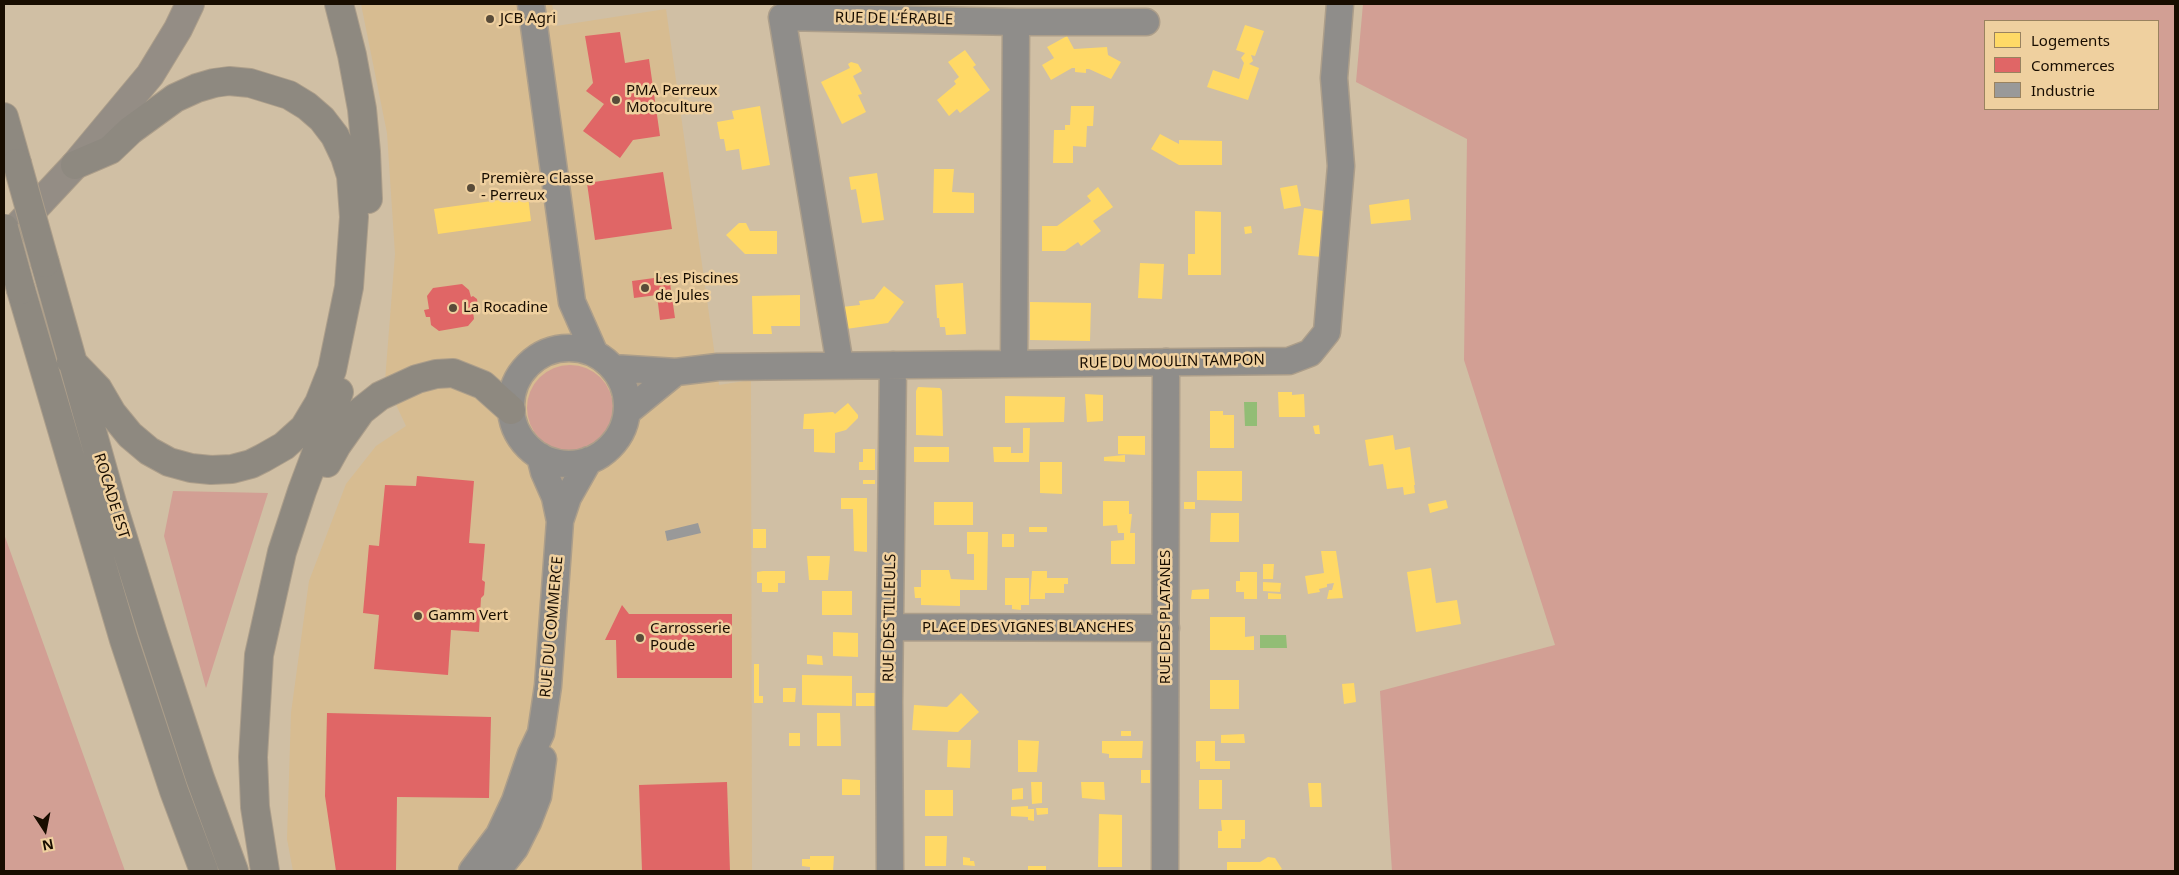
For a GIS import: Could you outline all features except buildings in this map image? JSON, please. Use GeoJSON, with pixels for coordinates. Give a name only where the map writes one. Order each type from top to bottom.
{"type":"FeatureCollection","features":[{"type":"Feature","properties":{"kind":"highway"},"geometry":{"type":"LineString","coordinates":[[265,871],[255,807],[253,757],[259,655],[282,552],[302,491],[342,384],[356,327],[366,248],[368,189],[362,109],[352,55],[339,4]]}},
{"type":"Feature","properties":{"kind":"highway"},"geometry":{"type":"LineString","coordinates":[[71,361],[98,389],[112,413],[130,435],[149,451],[169,462],[191,468],[211,470],[232,469],[251,464],[263,458],[284,446],[304,428],[320,403],[332,370],[349,287],[354,217],[351,176],[345,157],[335,136],[327,125],[307,106],[289,95],[250,83],[229,81],[214,83],[175,98],[130,130],[110,150],[75,165]]}},
{"type":"Feature","properties":{"kind":"highway","name":"ROCADE EST"},"geometry":{"type":"LineString","coordinates":[[4,116],[71,361],[152,631],[200,778],[234,871]]}},
{"type":"Feature","properties":{"kind":"highway","name":"ROCADE EST"},"geometry":{"type":"LineString","coordinates":[[4,228],[11,296],[32,334],[124,640],[174,791],[204,871]]}},
{"type":"Feature","properties":{"kind":"highway"},"geometry":{"type":"LineString","coordinates":[[302,491],[322,474],[336,445],[362,410],[397,386],[436,374],[453,373],[483,385],[511,410]]}},
{"type":"Feature","properties":{"kind":"main road"},"geometry":{"type":"LineString","coordinates":[[4,240],[75,165],[150,76],[178,29],[190,4]]}},
{"type":"Feature","properties":{"kind":"street"},"geometry":{"type":"LineString","coordinates":[[531,4],[572,302],[604,361],[622,381],[626,396],[627,412],[623,428],[615,441],[604,452],[589,460],[577,464],[564,464],[540,456],[528,448],[514,424],[511,410],[512,397],[521,373],[540,356],[552,350],[574,348],[604,361]]}},
{"type":"Feature","properties":{"kind":"street","name":"RUE DU MOULIN TAMPON"},"geometry":{"type":"LineString","coordinates":[[604,361],[676,372],[718,367],[1290,361],[1310,353],[1327,332],[1341,166],[1334,78],[1340,4]]}},
{"type":"Feature","properties":{"kind":"street","name":"RUE DE L’ÉRABLE"},"geometry":{"type":"LineString","coordinates":[[840,365],[782,17],[1016,22]]}},
{"type":"Feature","properties":{"kind":"street"},"geometry":{"type":"LineString","coordinates":[[1014,364],[1016,22],[1146,22]]}},
{"type":"Feature","properties":{"kind":"street"},"geometry":{"type":"LineString","coordinates":[[552,350],[572,302]]}},
{"type":"Feature","properties":{"kind":"street","name":"RUE DES PLATANES"},"geometry":{"type":"LineString","coordinates":[[1166,362],[1166,871]]}},
{"type":"Feature","properties":{"kind":"street","name":"RUE DES TILLEULS"},"geometry":{"type":"LineString","coordinates":[[890,871],[890,627],[894,365]]}},
{"type":"Feature","properties":{"kind":"street"},"geometry":{"type":"LineString","coordinates":[[627,412],[676,372]]}},
{"type":"Feature","properties":{"kind":"street","name":"RUE DU COMMERCE"},"geometry":{"type":"LineString","coordinates":[[540,456],[544,472],[555,497],[560,521]]}},
{"type":"Feature","properties":{"kind":"street","name":"RUE DU COMMERCE"},"geometry":{"type":"LineString","coordinates":[[497,871],[515,848],[538,796],[544,755],[541,733],[548,686],[560,521],[568,497],[589,460]]}},
{"type":"Feature","properties":{"kind":"street","name":"PLACE DES VIGNES BLANCHES"},"geometry":{"type":"LineString","coordinates":[[890,627],[1166,628]]}},
{"type":"Feature","properties":{"kind":"street","name":"RUE DU COMMERCE"},"geometry":{"type":"LineString","coordinates":[[472,871],[499,835],[515,802],[531,754],[541,733]]}},
{"type":"Feature","properties":{"kind":"shaded area"},"geometry":{"type":"Polygon","coordinates":[[[361,4],[552,4],[556,26],[666,9],[719,385],[751,380],[752,871],[293,871],[287,839],[291,713],[309,581],[346,484],[376,446],[406,426],[385,381],[395,254],[387,133],[361,4]]]}},
{"type":"Feature","properties":{"kind":"shaded area"},"geometry":{"type":"Polygon","coordinates":[[[1363,4],[2175,4],[2175,871],[1392,871],[1380,691],[1555,645],[1464,360],[1467,139],[1356,82],[1363,4]]]}},
{"type":"Feature","properties":{"kind":"shaded area"},"geometry":{"type":"Polygon","coordinates":[[[570,365],[586,368],[594,372],[606,384],[610,392],[613,408],[610,424],[606,432],[594,444],[586,448],[570,451],[554,448],[546,444],[534,432],[530,424],[527,408],[530,392],[534,384],[546,372],[554,368],[570,365]]]}},
{"type":"Feature","properties":{"kind":"shaded area"},"geometry":{"type":"Polygon","coordinates":[[[1244,402],[1257,402],[1257,426],[1245,426],[1244,402]]]}},
{"type":"Feature","properties":{"kind":"shaded area"},"geometry":{"type":"Polygon","coordinates":[[[173,491],[268,493],[206,688],[164,536],[173,491]]]}},
{"type":"Feature","properties":{"kind":"shaded area"},"geometry":{"type":"Polygon","coordinates":[[[4,534],[125,871],[4,871],[4,534]]]}},
{"type":"Feature","properties":{"kind":"shaded area"},"geometry":{"type":"Polygon","coordinates":[[[1260,635],[1286,635],[1287,648],[1260,648],[1260,635]]]}},
{"type":"Feature","properties":{"kind":"place","name":"JCB Agri"},"geometry":{"type":"Point","coordinates":[490,19]}},
{"type":"Feature","properties":{"kind":"place","name":"PMA Perreux Motoculture"},"geometry":{"type":"Point","coordinates":[616,100]}},
{"type":"Feature","properties":{"kind":"place","name":"Première Classe - Perreux"},"geometry":{"type":"Point","coordinates":[471,188]}},
{"type":"Feature","properties":{"kind":"place","name":"Les Piscines de Jules"},"geometry":{"type":"Point","coordinates":[645,288]}},
{"type":"Feature","properties":{"kind":"place","name":"La Rocadine"},"geometry":{"type":"Point","coordinates":[453,308]}},
{"type":"Feature","properties":{"kind":"place","name":"Gamm Vert"},"geometry":{"type":"Point","coordinates":[418,616]}},
{"type":"Feature","properties":{"kind":"place","name":"Carrosserie Poude"},"geometry":{"type":"Point","coordinates":[640,638]}}]}
